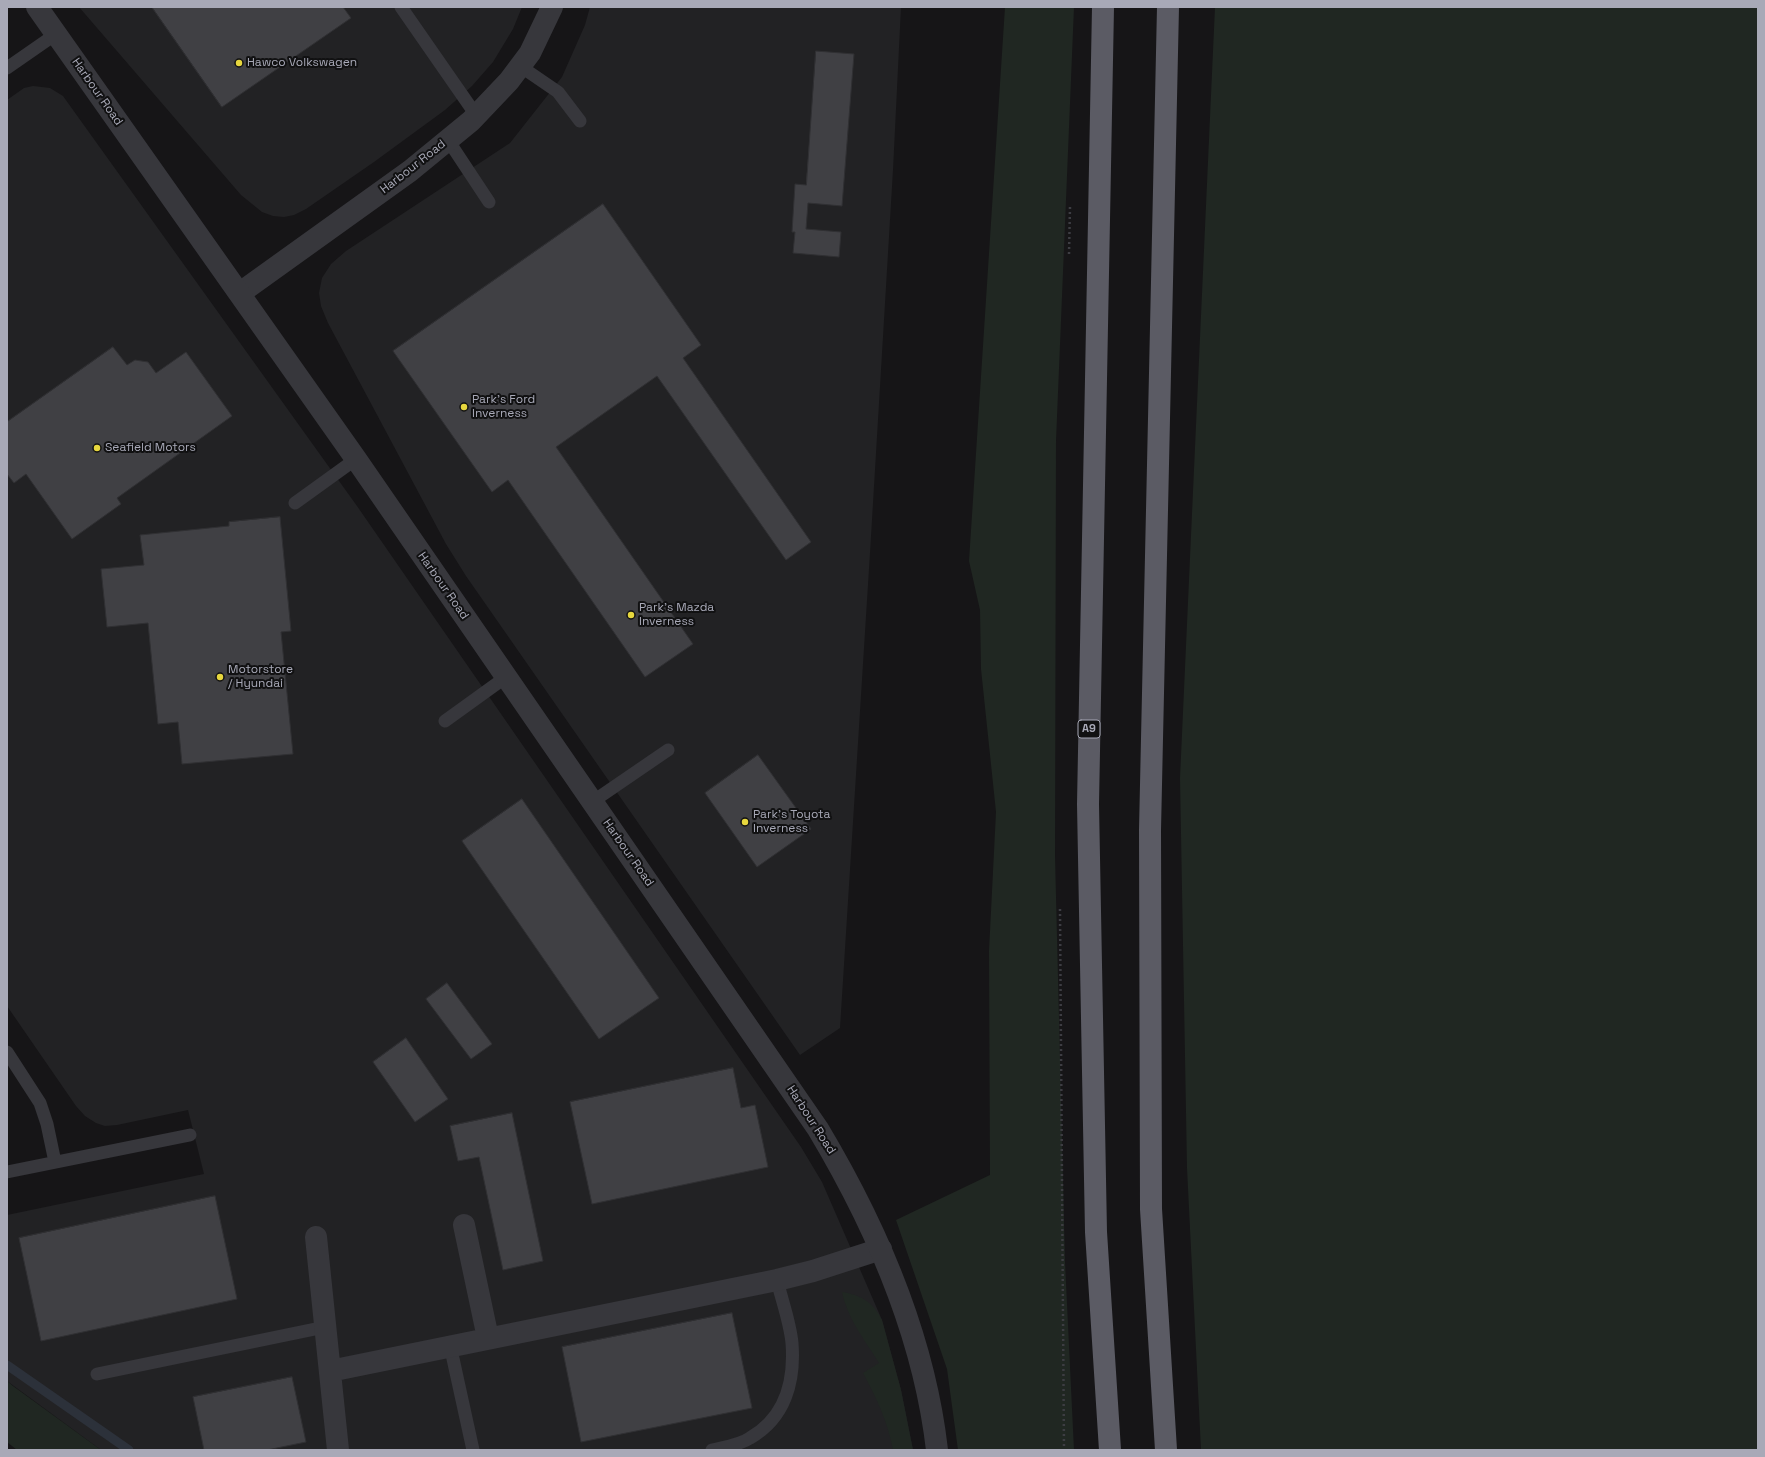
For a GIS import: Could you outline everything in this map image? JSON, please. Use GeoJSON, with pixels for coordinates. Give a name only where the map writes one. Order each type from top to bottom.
{"type":"FeatureCollection","features":[{"type":"Feature","properties":{"kind":"highway","name":"A9"},"geometry":{"type":"LineString","coordinates":[[1103,7],[1088,804],[1096,1232],[1110,1450]]}},
{"type":"Feature","properties":{"kind":"highway"},"geometry":{"type":"LineString","coordinates":[[1166,1450],[1151,1210],[1150,830],[1168,7]]}},
{"type":"Feature","properties":{"kind":"street","name":"Harbour Road"},"geometry":{"type":"LineString","coordinates":[[37,7],[356,459],[818,1129],[842,1169],[881,1249],[900,1296],[926,1389],[937,1450]]}},
{"type":"Feature","properties":{"kind":"street","name":"Harbour Road"},"geometry":{"type":"LineString","coordinates":[[240,293],[410,171],[476,116],[509,81],[530,53],[552,7]]}},
{"type":"Feature","properties":{"kind":"street"},"geometry":{"type":"LineString","coordinates":[[464,1225],[488,1338]]}},
{"type":"Feature","properties":{"kind":"street"},"geometry":{"type":"LineString","coordinates":[[316,1237],[338,1450]]}},
{"type":"Feature","properties":{"kind":"street"},"geometry":{"type":"LineString","coordinates":[[330,1371],[777,1280],[813,1271],[881,1249]]}},
{"type":"Feature","properties":{"kind":"lane"},"geometry":{"type":"LineString","coordinates":[[400,7],[476,116]]}},
{"type":"Feature","properties":{"kind":"lane"},"geometry":{"type":"LineString","coordinates":[[7,68],[56,34]]}},
{"type":"Feature","properties":{"kind":"lane"},"geometry":{"type":"LineString","coordinates":[[520,66],[558,92],[580,121]]}},
{"type":"Feature","properties":{"kind":"lane"},"geometry":{"type":"LineString","coordinates":[[448,140],[489,202]]}},
{"type":"Feature","properties":{"kind":"lane"},"geometry":{"type":"LineString","coordinates":[[295,503],[356,459]]}},
{"type":"Feature","properties":{"kind":"lane"},"geometry":{"type":"LineString","coordinates":[[445,720],[506,677]]}},
{"type":"Feature","properties":{"kind":"lane"},"geometry":{"type":"LineString","coordinates":[[592,802],[668,750]]}},
{"type":"Feature","properties":{"kind":"lane"},"geometry":{"type":"LineString","coordinates":[[7,1052],[40,1103],[47,1124],[55,1162]]}},
{"type":"Feature","properties":{"kind":"lane"},"geometry":{"type":"LineString","coordinates":[[7,1172],[190,1134]]}},
{"type":"Feature","properties":{"kind":"lane"},"geometry":{"type":"LineString","coordinates":[[712,1450],[749,1439],[763,1429],[772,1421],[789,1388],[792,1368],[792,1342],[777,1280]]}},
{"type":"Feature","properties":{"kind":"lane"},"geometry":{"type":"LineString","coordinates":[[97,1374],[325,1327]]}},
{"type":"Feature","properties":{"kind":"lane"},"geometry":{"type":"LineString","coordinates":[[450,1346],[473,1450]]}},
{"type":"Feature","properties":{"kind":"shaded area"},"geometry":{"type":"Polygon","coordinates":[[[79,7],[522,7],[513,29],[493,62],[472,86],[445,110],[306,209],[294,215],[284,217],[273,216],[262,212],[241,195],[79,7]]]}},
{"type":"Feature","properties":{"kind":"shaded area"},"geometry":{"type":"Polygon","coordinates":[[[590,7],[901,7],[893,170],[840,1028],[800,1055],[466,576],[446,544],[328,323],[321,306],[319,293],[322,278],[331,264],[346,251],[510,143],[562,77],[585,25],[590,7]]]}},
{"type":"Feature","properties":{"kind":"shaded area"},"geometry":{"type":"Polygon","coordinates":[[[1005,7],[1074,7],[1056,441],[1055,856],[1065,1262],[1074,1450],[958,1450],[947,1369],[896,1220],[990,1175],[989,951],[996,812],[981,669],[980,610],[969,561],[1005,7]]]}},
{"type":"Feature","properties":{"kind":"shaded area"},"geometry":{"type":"Polygon","coordinates":[[[1215,7],[1758,7],[1758,1450],[1201,1450],[1187,1168],[1180,778],[1215,7]]]}},
{"type":"Feature","properties":{"kind":"shaded area"},"geometry":{"type":"Polygon","coordinates":[[[33,86],[50,88],[63,96],[357,506],[801,1147],[822,1182],[882,1320],[901,1390],[913,1450],[101,1450],[7,1381],[7,1215],[204,1174],[188,1110],[117,1125],[105,1126],[96,1123],[85,1116],[76,1106],[7,1006],[7,100],[24,88],[33,86]]]}},
{"type":"Feature","properties":{"kind":"shaded area"},"geometry":{"type":"Polygon","coordinates":[[[842,1292],[861,1297],[866,1300],[875,1308],[882,1320],[901,1390],[913,1450],[893,1450],[881,1410],[863,1373],[879,1363],[848,1312],[842,1292]]]}},
{"type":"Feature","properties":{"kind":"shaded area"},"geometry":{"type":"Polygon","coordinates":[[[7,1381],[101,1450],[17,1450],[7,1442],[7,1381]]]}},
{"type":"Feature","properties":{"kind":"building","name":"Hawco Volkswagen"},"geometry":{"type":"Polygon","coordinates":[[[152,7],[343,7],[351,18],[222,107],[152,7]]]}},
{"type":"Feature","properties":{"kind":"building"},"geometry":{"type":"Polygon","coordinates":[[[816,51],[854,54],[842,206],[808,203],[806,229],[841,232],[839,257],[793,253],[795,232],[792,232],[795,184],[806,185],[816,51]]]}},
{"type":"Feature","properties":{"kind":"building"},"geometry":{"type":"Polygon","coordinates":[[[603,204],[701,345],[683,358],[811,542],[786,560],[657,376],[556,447],[693,644],[645,677],[508,480],[492,492],[393,351],[603,204]]]}},
{"type":"Feature","properties":{"kind":"building","name":"Seafield Motors"},"geometry":{"type":"Polygon","coordinates":[[[113,347],[127,365],[135,360],[148,362],[156,373],[186,352],[232,416],[117,498],[121,504],[72,539],[26,474],[14,483],[7,474],[7,422],[113,347]]]}},
{"type":"Feature","properties":{"kind":"building","name":"Motorstore / Hyundai"},"geometry":{"type":"Polygon","coordinates":[[[280,517],[291,631],[281,632],[293,754],[182,764],[178,722],[158,724],[148,623],[107,627],[101,569],[144,565],[140,535],[229,526],[229,522],[280,517]]]}},
{"type":"Feature","properties":{"kind":"building"},"geometry":{"type":"Polygon","coordinates":[[[758,755],[811,829],[757,867],[705,793],[758,755]]]}},
{"type":"Feature","properties":{"kind":"building"},"geometry":{"type":"Polygon","coordinates":[[[522,799],[659,998],[599,1039],[462,841],[522,799]]]}},
{"type":"Feature","properties":{"kind":"building"},"geometry":{"type":"Polygon","coordinates":[[[447,983],[492,1044],[471,1059],[426,999],[447,983]]]}},
{"type":"Feature","properties":{"kind":"building"},"geometry":{"type":"Polygon","coordinates":[[[406,1038],[448,1099],[415,1122],[373,1062],[406,1038]]]}},
{"type":"Feature","properties":{"kind":"building"},"geometry":{"type":"Polygon","coordinates":[[[733,1068],[741,1108],[755,1105],[768,1167],[592,1204],[570,1102],[733,1068]]]}},
{"type":"Feature","properties":{"kind":"building"},"geometry":{"type":"Polygon","coordinates":[[[512,1113],[543,1261],[503,1270],[479,1157],[458,1161],[450,1126],[512,1113]]]}},
{"type":"Feature","properties":{"kind":"building"},"geometry":{"type":"Polygon","coordinates":[[[215,1196],[237,1299],[41,1341],[19,1238],[215,1196]]]}},
{"type":"Feature","properties":{"kind":"building"},"geometry":{"type":"Polygon","coordinates":[[[732,1313],[752,1408],[581,1442],[562,1347],[732,1313]]]}},
{"type":"Feature","properties":{"kind":"building"},"geometry":{"type":"Polygon","coordinates":[[[292,1377],[306,1442],[267,1450],[204,1450],[193,1397],[292,1377]]]}},
{"type":"Feature","properties":{"kind":"waterway"},"geometry":{"type":"LineString","coordinates":[[7,1365],[129,1450]]}},
{"type":"Feature","properties":{"kind":"place","name":"Hawco Volkswagen"},"geometry":{"type":"Point","coordinates":[239,63]}},
{"type":"Feature","properties":{"kind":"place","name":"Park's Ford Inverness"},"geometry":{"type":"Point","coordinates":[464,407]}},
{"type":"Feature","properties":{"kind":"place","name":"Seafield Motors"},"geometry":{"type":"Point","coordinates":[97,448]}},
{"type":"Feature","properties":{"kind":"place","name":"Park's Mazda Inverness"},"geometry":{"type":"Point","coordinates":[631,615]}},
{"type":"Feature","properties":{"kind":"place","name":"Motorstore / Hyundai"},"geometry":{"type":"Point","coordinates":[220,677]}},
{"type":"Feature","properties":{"kind":"place","name":"Park's Toyota Inverness"},"geometry":{"type":"Point","coordinates":[745,822]}}]}
